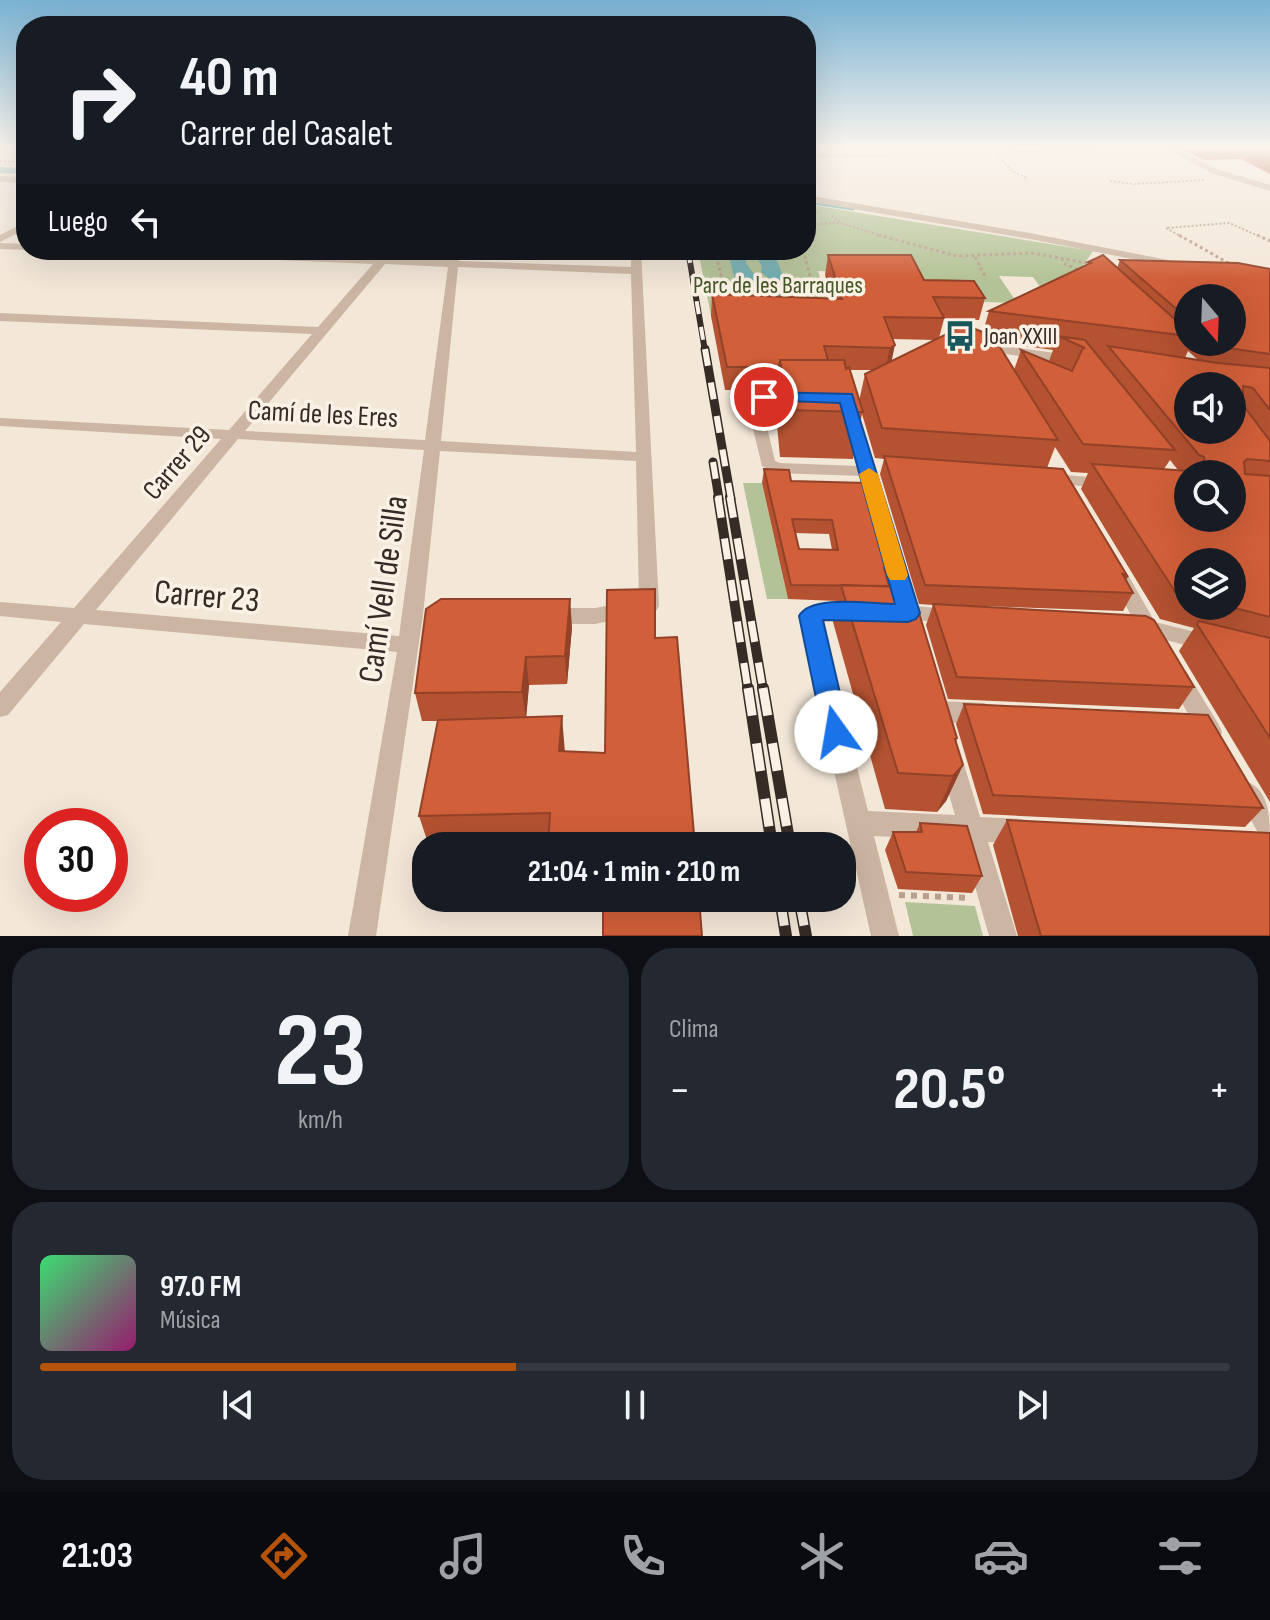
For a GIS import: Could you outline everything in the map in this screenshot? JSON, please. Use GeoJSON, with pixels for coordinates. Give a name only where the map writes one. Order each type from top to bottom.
{"type":"FeatureCollection","features":[{"type":"Feature","properties":{"kind":"street"},"geometry":{"type":"LineString","coordinates":[[816,200],[1188,271],[1158,274]]}},
{"type":"Feature","properties":{"kind":"street","name":"Carrer 29"},"geometry":{"type":"LineString","coordinates":[[0,708],[383,260]]}},
{"type":"Feature","properties":{"kind":"street","name":"Camí Vell de Silla"},"geometry":{"type":"LineString","coordinates":[[362,936],[408,645],[420,615],[432,445],[454,260]]}},
{"type":"Feature","properties":{"kind":"street"},"geometry":{"type":"LineString","coordinates":[[482,260],[637,271]]}},
{"type":"Feature","properties":{"kind":"street"},"geometry":{"type":"LineString","coordinates":[[535,615],[595,616],[649,606],[636,260]]}},
{"type":"Feature","properties":{"kind":"street"},"geometry":{"type":"LineString","coordinates":[[0,317],[322,331]]}},
{"type":"Feature","properties":{"kind":"street"},"geometry":{"type":"LineString","coordinates":[[965,339],[985,348],[1083,363]]}},
{"type":"Feature","properties":{"kind":"street"},"geometry":{"type":"LineString","coordinates":[[985,348],[997,365]]}},
{"type":"Feature","properties":{"kind":"street"},"geometry":{"type":"LineString","coordinates":[[818,398],[755,398],[770,465],[777,468],[892,467]]}},
{"type":"Feature","properties":{"kind":"street"},"geometry":{"type":"LineString","coordinates":[[847,398],[917,643]]}},
{"type":"Feature","properties":{"kind":"street","name":"Camí de les Eres"},"geometry":{"type":"LineString","coordinates":[[0,422],[644,457]]}},
{"type":"Feature","properties":{"kind":"street"},"geometry":{"type":"LineString","coordinates":[[1032,477],[1058,473],[1120,484]]}},
{"type":"Feature","properties":{"kind":"street"},"geometry":{"type":"LineString","coordinates":[[1058,473],[1074,500]]}},
{"type":"Feature","properties":{"kind":"street"},"geometry":{"type":"LineString","coordinates":[[1111,564],[1137,625],[1195,722],[1221,748]]}},
{"type":"Feature","properties":{"kind":"street","name":"Carrer 23"},"geometry":{"type":"LineString","coordinates":[[0,609],[408,645]]}},
{"type":"Feature","properties":{"kind":"street"},"geometry":{"type":"LineString","coordinates":[[885,936],[810,620],[814,613],[821,611],[968,616]]}},
{"type":"Feature","properties":{"kind":"street"},"geometry":{"type":"LineString","coordinates":[[1137,625],[1227,648]]}},
{"type":"Feature","properties":{"kind":"street"},"geometry":{"type":"LineString","coordinates":[[930,686],[1003,936]]}},
{"type":"Feature","properties":{"kind":"street"},"geometry":{"type":"LineString","coordinates":[[938,711],[1011,714]]}},
{"type":"Feature","properties":{"kind":"street"},"geometry":{"type":"LineString","coordinates":[[1237,775],[1264,839]]}},
{"type":"Feature","properties":{"kind":"street"},"geometry":{"type":"LineString","coordinates":[[858,823],[1048,832]]}},
{"type":"Feature","properties":{"kind":"path"},"geometry":{"type":"LineString","coordinates":[[816,212],[834,216],[841,223]]}},
{"type":"Feature","properties":{"kind":"path"},"geometry":{"type":"LineString","coordinates":[[816,225],[841,223],[926,250],[975,257],[1032,253],[1087,263]]}},
{"type":"Feature","properties":{"kind":"path"},"geometry":{"type":"LineString","coordinates":[[1229,264],[1166,228],[1229,223],[1269,240]]}},
{"type":"Feature","properties":{"kind":"path"},"geometry":{"type":"LineString","coordinates":[[1063,258],[1078,254]]}},
{"type":"Feature","properties":{"kind":"path"},"geometry":{"type":"LineString","coordinates":[[975,257],[985,276]]}},
{"type":"Feature","properties":{"kind":"path"},"geometry":{"type":"LineString","coordinates":[[1063,258],[1063,263],[1082,271]]}},
{"type":"Feature","properties":{"kind":"path"},"geometry":{"type":"LineString","coordinates":[[717,260],[724,288],[737,302]]}},
{"type":"Feature","properties":{"kind":"path"},"geometry":{"type":"LineString","coordinates":[[806,260],[820,312]]}},
{"type":"Feature","properties":{"kind":"path"},"geometry":{"type":"LineString","coordinates":[[888,894],[976,898]]}},
{"type":"Feature","properties":{"kind":"green space","name":"Parc de les Barraques"},"geometry":{"type":"Polygon","coordinates":[[[816,206],[1093,251],[1077,275],[1043,291],[1033,277],[999,276],[1017,303],[923,300],[912,274],[818,271],[849,378],[718,316],[711,316],[700,260],[816,260],[816,206]]]}},
{"type":"Feature","properties":{"kind":"green space"},"geometry":{"type":"Polygon","coordinates":[[[743,483],[762,483],[788,599],[767,599],[743,483]]]}},
{"type":"Feature","properties":{"kind":"green space"},"geometry":{"type":"Polygon","coordinates":[[[905,902],[975,906],[983,936],[913,936],[905,902]]]}},
{"type":"Feature","properties":{"kind":"water"},"geometry":{"type":"Polygon","coordinates":[[[730,260],[746,260],[756,277],[755,285],[764,291],[768,290],[766,285],[772,281],[761,272],[762,266],[758,260],[777,260],[792,300],[738,291],[730,260]]]}},
{"type":"Feature","properties":{"kind":"building"},"geometry":{"type":"Polygon","coordinates":[[[828,255],[911,255],[924,280],[974,281],[985,298],[933,297],[944,318],[884,317],[895,345],[890,348],[824,346],[828,360],[780,360],[779,367],[727,367],[712,294],[842,299],[828,255]]]}},
{"type":"Feature","properties":{"kind":"building"},"geometry":{"type":"Polygon","coordinates":[[[1103,255],[1174,318],[1174,334],[989,311],[1091,263],[1088,262],[1103,255]]]}},
{"type":"Feature","properties":{"kind":"building"},"geometry":{"type":"Polygon","coordinates":[[[1120,260],[1238,263],[1270,269],[1270,354],[1246,351],[1246,284],[1174,284],[1174,307],[1120,260]]]}},
{"type":"Feature","properties":{"kind":"building"},"geometry":{"type":"Polygon","coordinates":[[[965,325],[993,336],[1058,440],[882,428],[865,374],[965,325]]]}},
{"type":"Feature","properties":{"kind":"building"},"geometry":{"type":"Polygon","coordinates":[[[1058,336],[1085,340],[1175,450],[1083,444],[1021,350],[1072,371],[1085,348],[1058,336]]]}},
{"type":"Feature","properties":{"kind":"building"},"geometry":{"type":"Polygon","coordinates":[[[1108,346],[1270,368],[1270,410],[1253,388],[1246,387],[1246,372],[1174,372],[1174,425],[1108,346]]]}},
{"type":"Feature","properties":{"kind":"building"},"geometry":{"type":"Polygon","coordinates":[[[780,360],[844,360],[863,412],[787,410],[780,360]]]}},
{"type":"Feature","properties":{"kind":"building"},"geometry":{"type":"Polygon","coordinates":[[[1246,409],[1270,441],[1270,461],[1204,460],[1190,444],[1246,444],[1246,409]]]}},
{"type":"Feature","properties":{"kind":"building"},"geometry":{"type":"Polygon","coordinates":[[[884,456],[1063,469],[1128,577],[1122,573],[1133,593],[925,585],[884,456]]]}},
{"type":"Feature","properties":{"kind":"building"},"geometry":{"type":"Polygon","coordinates":[[[1092,464],[1174,470],[1174,532],[1246,532],[1246,474],[1270,476],[1270,617],[1246,611],[1246,548],[1174,548],[1174,590],[1092,464]]]}},
{"type":"Feature","properties":{"kind":"building"},"geometry":{"type":"Polygon","coordinates":[[[764,469],[789,470],[791,481],[867,483],[892,568],[884,568],[889,586],[791,585],[764,469]],[[792,519],[799,549],[838,550],[832,520],[792,519]]]}},
{"type":"Feature","properties":{"kind":"building"},"geometry":{"type":"Polygon","coordinates":[[[841,585],[912,590],[963,765],[953,776],[898,773],[841,585]]]}},
{"type":"Feature","properties":{"kind":"building"},"geometry":{"type":"Polygon","coordinates":[[[655,589],[655,638],[677,637],[694,832],[549,832],[550,813],[419,816],[438,720],[562,716],[559,751],[605,753],[607,590],[655,589]]]}},
{"type":"Feature","properties":{"kind":"building"},"geometry":{"type":"Polygon","coordinates":[[[441,599],[570,599],[565,656],[526,657],[522,692],[415,693],[426,609],[441,599]]]}},
{"type":"Feature","properties":{"kind":"building"},"geometry":{"type":"Polygon","coordinates":[[[933,604],[1146,616],[1154,620],[1194,687],[957,677],[933,604]]]}},
{"type":"Feature","properties":{"kind":"building"},"geometry":{"type":"Polygon","coordinates":[[[1199,621],[1270,638],[1270,738],[1197,624],[1199,621]]]}},
{"type":"Feature","properties":{"kind":"building"},"geometry":{"type":"Polygon","coordinates":[[[964,704],[1208,715],[1263,808],[993,795],[964,704]]]}},
{"type":"Feature","properties":{"kind":"building"},"geometry":{"type":"Polygon","coordinates":[[[1007,820],[1270,833],[1270,936],[1041,936],[1007,820]]]}},
{"type":"Feature","properties":{"kind":"building"},"geometry":{"type":"Polygon","coordinates":[[[920,823],[967,826],[982,876],[906,872],[893,832],[922,832],[920,823]]]}},
{"type":"Feature","properties":{"kind":"building"},"geometry":{"type":"Polygon","coordinates":[[[603,912],[700,912],[702,936],[603,936],[603,912]]]}},
{"type":"Feature","properties":{"kind":"waterway"},"geometry":{"type":"LineString","coordinates":[[816,203],[853,209]]}},
{"type":"Feature","properties":{"kind":"railway"},"geometry":{"type":"LineString","coordinates":[[690,260],[705,351]]}},
{"type":"Feature","properties":{"kind":"railway"},"geometry":{"type":"LineString","coordinates":[[705,349],[731,499]]}},
{"type":"Feature","properties":{"kind":"railway"},"geometry":{"type":"LineString","coordinates":[[713,462],[719,499]]}},
{"type":"Feature","properties":{"kind":"railway"},"geometry":{"type":"LineString","coordinates":[[718,497],[748,690]]}},
{"type":"Feature","properties":{"kind":"railway"},"geometry":{"type":"LineString","coordinates":[[730,497],[763,690]]}},
{"type":"Feature","properties":{"kind":"railway"},"geometry":{"type":"LineString","coordinates":[[748,688],[770,832]]}},
{"type":"Feature","properties":{"kind":"railway"},"geometry":{"type":"LineString","coordinates":[[763,688],[788,832]]}},
{"type":"Feature","properties":{"kind":"railway"},"geometry":{"type":"LineString","coordinates":[[782,912],[786,936]]}},
{"type":"Feature","properties":{"kind":"railway"},"geometry":{"type":"LineString","coordinates":[[802,912],[806,936]]}},
{"type":"Feature","properties":{"kind":"slow traffic"},"geometry":{"type":"LineString","coordinates":[[869,474],[897,575]]}},
{"type":"Feature","properties":{"kind":"place","name":"Joan XXIII"},"geometry":{"type":"Point","coordinates":[960,336]}},
{"type":"Feature","properties":{"kind":"route"},"geometry":{"type":"LineString","coordinates":[[764,397],[847,398],[908,613],[821,611],[810,616],[836,732]]}}]}
